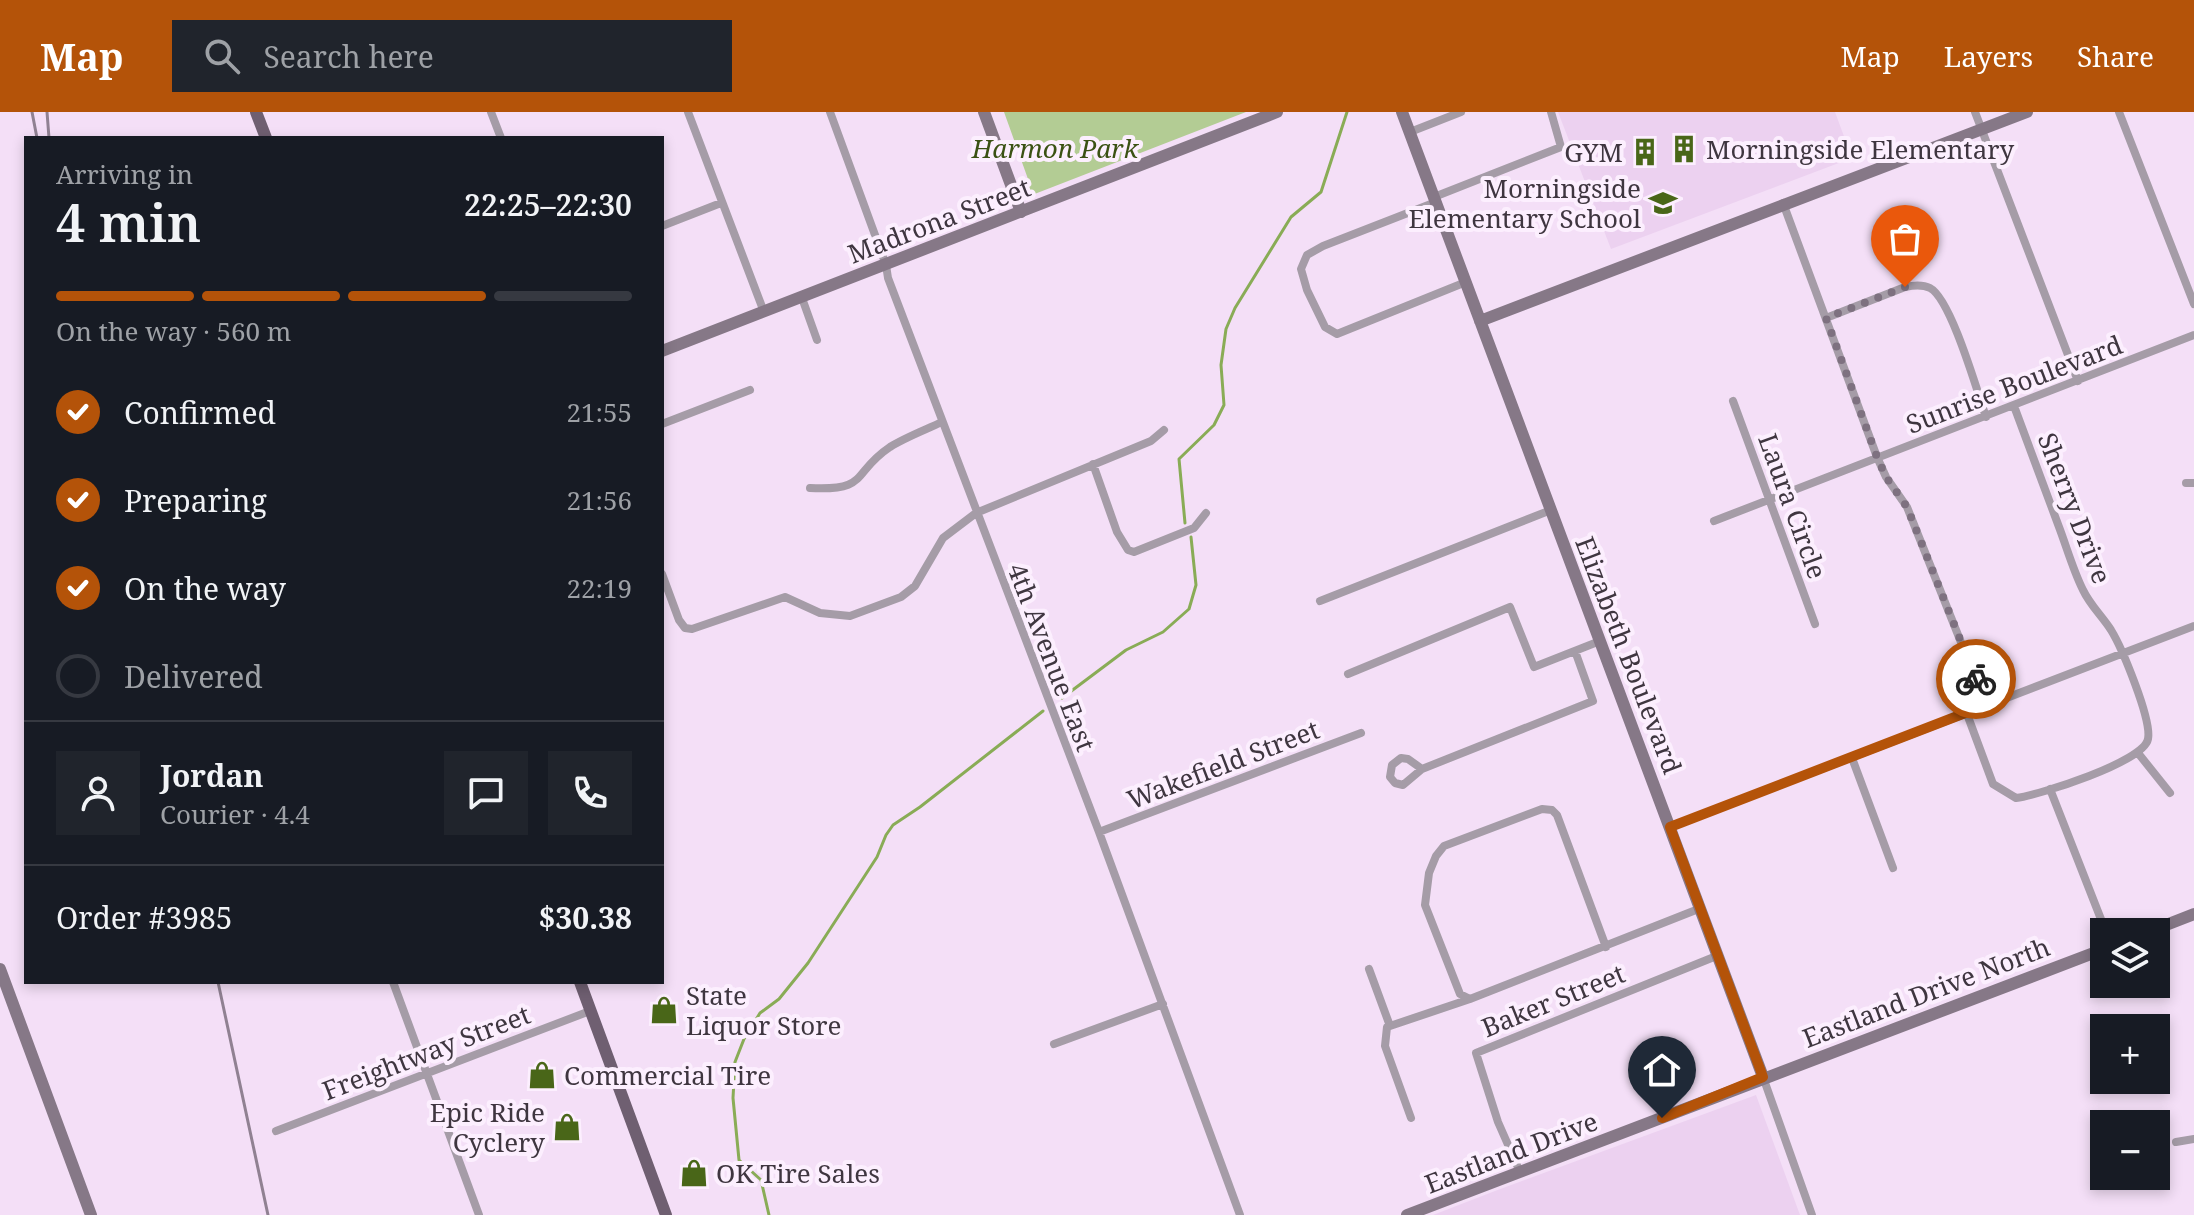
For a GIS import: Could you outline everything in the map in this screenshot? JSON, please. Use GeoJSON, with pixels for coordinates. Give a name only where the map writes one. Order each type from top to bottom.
{"type":"FeatureCollection","features":[{"type":"Feature","properties":{"kind":"main road"},"geometry":{"type":"LineString","coordinates":[[256,112],[265,136]]}},
{"type":"Feature","properties":{"kind":"main road"},"geometry":{"type":"LineString","coordinates":[[581,984],[666,1215]]}},
{"type":"Feature","properties":{"kind":"street"},"geometry":{"type":"LineString","coordinates":[[491,112],[500,136]]}},
{"type":"Feature","properties":{"kind":"street"},"geometry":{"type":"LineString","coordinates":[[688,112],[764,312]]}},
{"type":"Feature","properties":{"kind":"street","name":"4th Avenue East"},"geometry":{"type":"LineString","coordinates":[[830,112],[888,278],[1099,832],[1240,1215]]}},
{"type":"Feature","properties":{"kind":"street"},"geometry":{"type":"LineString","coordinates":[[984,112],[1021,212]]}},
{"type":"Feature","properties":{"kind":"street","name":"Madrona Street"},"geometry":{"type":"LineString","coordinates":[[664,350],[1277,112]]}},
{"type":"Feature","properties":{"kind":"street","name":"Elizabeth Boulevard"},"geometry":{"type":"LineString","coordinates":[[1402,112],[1719,955],[1812,1215]]}},
{"type":"Feature","properties":{"kind":"street"},"geometry":{"type":"LineString","coordinates":[[1410,132],[1461,112]]}},
{"type":"Feature","properties":{"kind":"street"},"geometry":{"type":"LineString","coordinates":[[1975,112],[2078,381]]}},
{"type":"Feature","properties":{"kind":"street"},"geometry":{"type":"LineString","coordinates":[[1480,321],[2027,112]]}},
{"type":"Feature","properties":{"kind":"street"},"geometry":{"type":"LineString","coordinates":[[2119,112],[2194,304]]}},
{"type":"Feature","properties":{"kind":"street"},"geometry":{"type":"LineString","coordinates":[[1466,282],[1337,334],[1325,327],[1307,290],[1301,269],[1307,255],[1323,246],[1561,147],[1551,113]]}},
{"type":"Feature","properties":{"kind":"street"},"geometry":{"type":"LineString","coordinates":[[664,225],[721,203]]}},
{"type":"Feature","properties":{"kind":"street"},"geometry":{"type":"LineString","coordinates":[[1783,203],[1877,457],[1886,477],[1907,507],[1986,705]]}},
{"type":"Feature","properties":{"kind":"street"},"geometry":{"type":"LineString","coordinates":[[1826,318],[1905,287],[1918,285],[1929,288],[1946,304],[1986,417]]}},
{"type":"Feature","properties":{"kind":"street"},"geometry":{"type":"LineString","coordinates":[[802,298],[817,340]]}},
{"type":"Feature","properties":{"kind":"street","name":"Sunrise Boulevard"},"geometry":{"type":"LineString","coordinates":[[1714,521],[2194,335]]}},
{"type":"Feature","properties":{"kind":"street"},"geometry":{"type":"LineString","coordinates":[[664,423],[750,390]]}},
{"type":"Feature","properties":{"kind":"street","name":"Laura Circle"},"geometry":{"type":"LineString","coordinates":[[1733,401],[1815,624]]}},
{"type":"Feature","properties":{"kind":"street","name":"Sherry Drive"},"geometry":{"type":"LineString","coordinates":[[2014,406],[2082,589],[2111,629],[2123,652],[2147,723],[2149,738],[2138,753]]}},
{"type":"Feature","properties":{"kind":"street"},"geometry":{"type":"LineString","coordinates":[[810,488],[838,490],[850,485],[889,448],[942,422]]}},
{"type":"Feature","properties":{"kind":"street"},"geometry":{"type":"LineString","coordinates":[[664,580],[685,628],[692,629],[785,597],[820,613],[850,616],[901,597],[915,586],[943,538],[976,513],[1151,441],[1164,430]]}},
{"type":"Feature","properties":{"kind":"street"},"geometry":{"type":"LineString","coordinates":[[1093,464],[1117,532],[1128,550],[1134,552],[1194,528],[1206,513]]}},
{"type":"Feature","properties":{"kind":"street"},"geometry":{"type":"LineString","coordinates":[[1320,601],[1551,510]]}},
{"type":"Feature","properties":{"kind":"street"},"geometry":{"type":"LineString","coordinates":[[1348,674],[1510,607],[1534,667],[1600,641]]}},
{"type":"Feature","properties":{"kind":"street"},"geometry":{"type":"LineString","coordinates":[[1670,827],[2194,626]]}},
{"type":"Feature","properties":{"kind":"street"},"geometry":{"type":"LineString","coordinates":[[1422,769],[1593,701],[1575,651]]}},
{"type":"Feature","properties":{"kind":"street"},"geometry":{"type":"LineString","coordinates":[[1967,714],[1993,784],[2016,798],[2050,789],[2138,753],[2170,793]]}},
{"type":"Feature","properties":{"kind":"street","name":"Wakefield Street"},"geometry":{"type":"LineString","coordinates":[[1099,832],[1361,733]]}},
{"type":"Feature","properties":{"kind":"street"},"geometry":{"type":"LineString","coordinates":[[1852,758],[1893,868]]}},
{"type":"Feature","properties":{"kind":"street"},"geometry":{"type":"LineString","coordinates":[[2050,789],[2101,918]]}},
{"type":"Feature","properties":{"kind":"street"},"geometry":{"type":"LineString","coordinates":[[1470,999],[1460,994],[1425,905],[1429,873],[1444,846],[1542,809],[1552,810],[1557,815],[1606,947]]}},
{"type":"Feature","properties":{"kind":"street"},"geometry":{"type":"LineString","coordinates":[[1411,1118],[1385,1046],[1387,1027],[1470,999],[1701,908]]}},
{"type":"Feature","properties":{"kind":"street"},"geometry":{"type":"LineString","coordinates":[[2170,923],[2194,914]]}},
{"type":"Feature","properties":{"kind":"street","name":"Eastland Drive North"},"geometry":{"type":"LineString","coordinates":[[1763,1077],[2090,954]]}},
{"type":"Feature","properties":{"kind":"street","name":"Baker Street"},"geometry":{"type":"LineString","coordinates":[[1520,1172],[1498,1122],[1476,1053],[1719,955]]}},
{"type":"Feature","properties":{"kind":"street"},"geometry":{"type":"LineString","coordinates":[[0,969],[91,1215]]}},
{"type":"Feature","properties":{"kind":"street"},"geometry":{"type":"LineString","coordinates":[[1369,969],[1390,1026]]}},
{"type":"Feature","properties":{"kind":"street"},"geometry":{"type":"LineString","coordinates":[[394,984],[479,1215]]}},
{"type":"Feature","properties":{"kind":"street"},"geometry":{"type":"LineString","coordinates":[[1054,1044],[1163,1004]]}},
{"type":"Feature","properties":{"kind":"street","name":"Freightway Street"},"geometry":{"type":"LineString","coordinates":[[276,1131],[590,1011]]}},
{"type":"Feature","properties":{"kind":"street","name":"Eastland Drive"},"geometry":{"type":"LineString","coordinates":[[1407,1215],[1763,1077]]}},
{"type":"Feature","properties":{"kind":"street"},"geometry":{"type":"LineString","coordinates":[[2176,1142],[2194,1139]]}},
{"type":"Feature","properties":{"kind":"shaded area","name":"Morningside Elementary School"},"geometry":{"type":"Polygon","coordinates":[[[1558,112],[1835,112],[1852,158],[1611,249],[1558,112]]]}},
{"type":"Feature","properties":{"kind":"shaded area"},"geometry":{"type":"Polygon","coordinates":[[[1756,1095],[1800,1215],[1433,1215],[1495,1191],[1756,1095]]]}},
{"type":"Feature","properties":{"kind":"green space","name":"Harmon Park"},"geometry":{"type":"Polygon","coordinates":[[[1004,112],[1246,112],[1032,195],[1025,191],[1028,179],[1004,112]]]}},
{"type":"Feature","properties":{"kind":"waterway"},"geometry":{"type":"LineString","coordinates":[[1185,523],[1179,459],[1214,425],[1224,405],[1221,365],[1226,329],[1235,308],[1291,217],[1321,192],[1347,112]]}},
{"type":"Feature","properties":{"kind":"waterway"},"geometry":{"type":"LineString","coordinates":[[1062,698],[1126,650],[1163,632],[1189,609],[1196,585],[1191,537]]}},
{"type":"Feature","properties":{"kind":"waterway"},"geometry":{"type":"LineString","coordinates":[[769,1215],[761,1180],[739,1160],[733,1098],[735,1062],[744,1039],[760,1013],[779,999],[808,963],[877,857],[893,825],[1043,711]]}},
{"type":"Feature","properties":{"kind":"railway"},"geometry":{"type":"LineString","coordinates":[[32,112],[37,136]]}},
{"type":"Feature","properties":{"kind":"railway"},"geometry":{"type":"LineString","coordinates":[[47,112],[49,136]]}},
{"type":"Feature","properties":{"kind":"railway"},"geometry":{"type":"LineString","coordinates":[[218,984],[268,1215]]}},
{"type":"Feature","properties":{"kind":"way so far"},"geometry":{"type":"LineString","coordinates":[[1905,287],[1826,318],[1877,457],[1886,477],[1907,507],[1976,679]]}},
{"type":"Feature","properties":{"kind":"place","name":"Morningside Elementary"},"geometry":{"type":"Point","coordinates":[1684,149]}},
{"type":"Feature","properties":{"kind":"place","name":"GYM"},"geometry":{"type":"Point","coordinates":[1645,152]}},
{"type":"Feature","properties":{"kind":"place","name":"Morningside Elementary School"},"geometry":{"type":"Point","coordinates":[1663,203]}},
{"type":"Feature","properties":{"kind":"place","name":"State Liquor Store"},"geometry":{"type":"Point","coordinates":[664,1010]}},
{"type":"Feature","properties":{"kind":"place","name":"Commercial Tire"},"geometry":{"type":"Point","coordinates":[542,1075]}},
{"type":"Feature","properties":{"kind":"place","name":"Epic Ride Cyclery"},"geometry":{"type":"Point","coordinates":[567,1127]}},
{"type":"Feature","properties":{"kind":"place","name":"OK Tire Sales"},"geometry":{"type":"Point","coordinates":[694,1173]}},
{"type":"Feature","properties":{"kind":"route"},"geometry":{"type":"LineString","coordinates":[[1662,1118],[1763,1077],[1670,827],[1986,705],[1976,679]]}}]}
